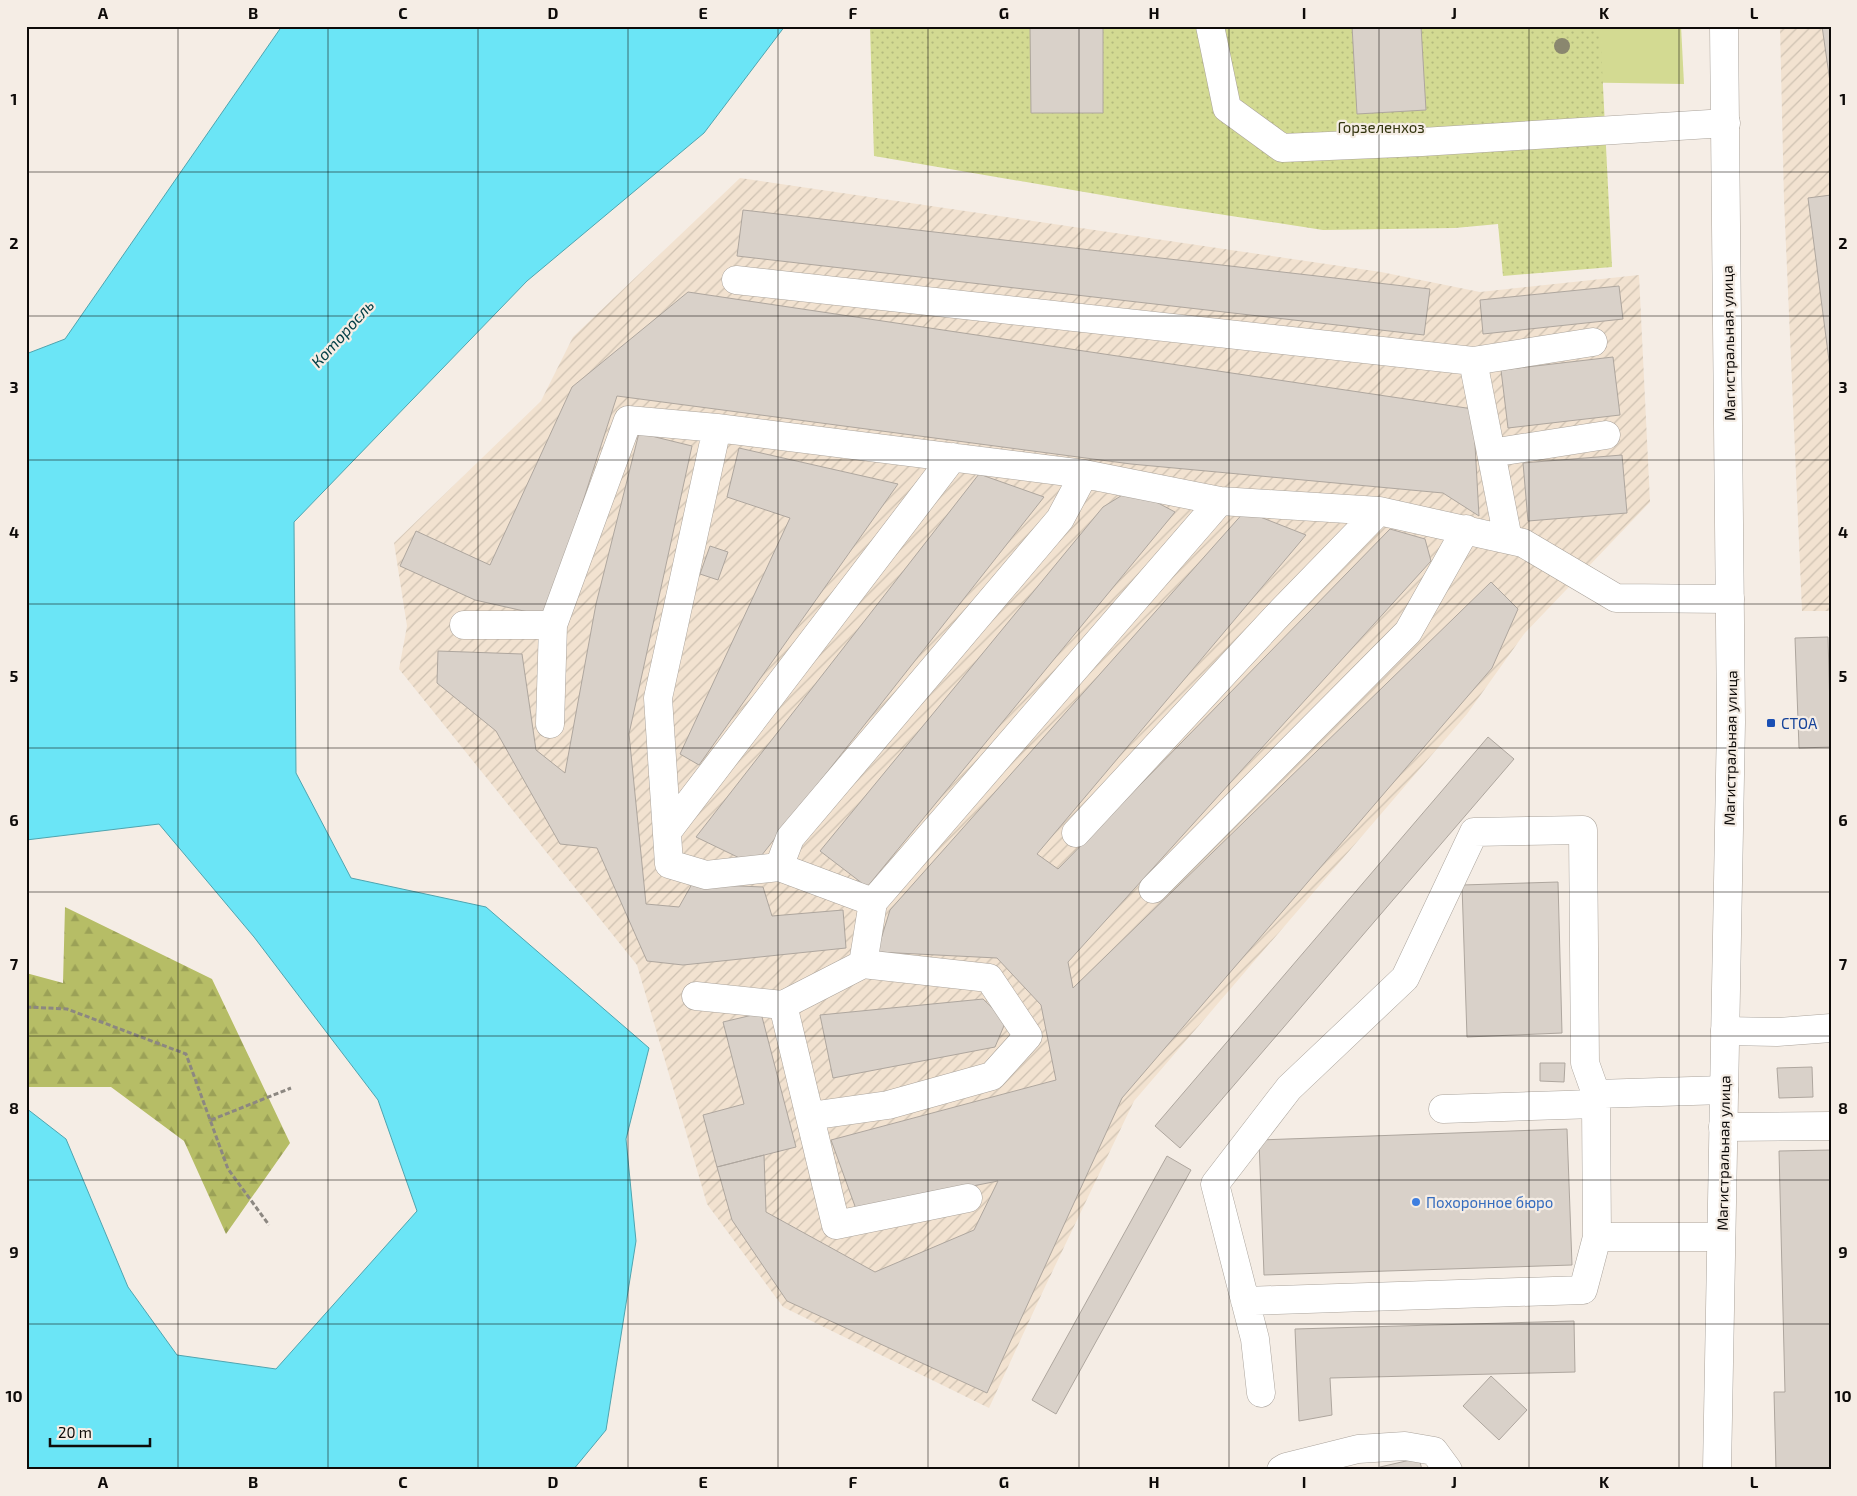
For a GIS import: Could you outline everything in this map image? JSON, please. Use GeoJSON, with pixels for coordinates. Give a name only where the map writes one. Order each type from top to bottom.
{"type":"FeatureCollection","features":[{"type":"Feature","properties":{"kind":"main road"},"geometry":{"type":"LineString","coordinates":[[1210,26],[1227,108],[1282,148],[1422,142],[1726,123]]}},
{"type":"Feature","properties":{"kind":"main road","name":"Магистральная улица"},"geometry":{"type":"LineString","coordinates":[[1717,1470],[1731,722],[1724,26]]}},
{"type":"Feature","properties":{"kind":"main road"},"geometry":{"type":"LineString","coordinates":[[736,280],[1472,361],[1593,342]]}},
{"type":"Feature","properties":{"kind":"main road"},"geometry":{"type":"LineString","coordinates":[[1472,361],[1508,539]]}},
{"type":"Feature","properties":{"kind":"main road"},"geometry":{"type":"LineString","coordinates":[[550,724],[553,625],[628,420],[717,428],[1084,474],[1220,501],[1378,510],[1523,543],[1616,598],[1730,599]]}},
{"type":"Feature","properties":{"kind":"main road"},"geometry":{"type":"LineString","coordinates":[[717,428],[658,698],[669,864],[706,875],[779,867],[873,902]]}},
{"type":"Feature","properties":{"kind":"main road"},"geometry":{"type":"LineString","coordinates":[[1491,453],[1606,435]]}},
{"type":"Feature","properties":{"kind":"main road"},"geometry":{"type":"LineString","coordinates":[[667,832],[953,457]]}},
{"type":"Feature","properties":{"kind":"main road"},"geometry":{"type":"LineString","coordinates":[[779,867],[790,838],[1060,519],[1084,474]]}},
{"type":"Feature","properties":{"kind":"main road"},"geometry":{"type":"LineString","coordinates":[[863,964],[873,902],[1220,501]]}},
{"type":"Feature","properties":{"kind":"main road"},"geometry":{"type":"LineString","coordinates":[[1076,833],[1378,510]]}},
{"type":"Feature","properties":{"kind":"main road"},"geometry":{"type":"LineString","coordinates":[[1152,889],[1408,632],[1466,529]]}},
{"type":"Feature","properties":{"kind":"main road"},"geometry":{"type":"LineString","coordinates":[[464,625],[553,625]]}},
{"type":"Feature","properties":{"kind":"main road"},"geometry":{"type":"LineString","coordinates":[[1245,1301],[1583,1290],[1597,1237],[1596,1099],[1585,1063],[1583,830],[1474,832],[1405,978],[1289,1088],[1215,1184],[1245,1301],[1255,1339],[1261,1393]]}},
{"type":"Feature","properties":{"kind":"main road"},"geometry":{"type":"LineString","coordinates":[[696,996],[783,1005],[863,964],[989,978],[1028,1036],[992,1076],[888,1105],[810,1116]]}},
{"type":"Feature","properties":{"kind":"main road"},"geometry":{"type":"LineString","coordinates":[[783,1005],[836,1225],[968,1198]]}},
{"type":"Feature","properties":{"kind":"main road"},"geometry":{"type":"LineString","coordinates":[[1725,1031],[1777,1032],[1831,1028]]}},
{"type":"Feature","properties":{"kind":"main road"},"geometry":{"type":"LineString","coordinates":[[1443,1109],[1724,1090]]}},
{"type":"Feature","properties":{"kind":"main road"},"geometry":{"type":"LineString","coordinates":[[1723,1127],[1831,1126]]}},
{"type":"Feature","properties":{"kind":"main road"},"geometry":{"type":"LineString","coordinates":[[1597,1237],[1721,1237]]}},
{"type":"Feature","properties":{"kind":"main road"},"geometry":{"type":"LineString","coordinates":[[1281,1470],[1286,1466],[1358,1449],[1406,1446],[1434,1451],[1448,1470]]}},
{"type":"Feature","properties":{"kind":"path"},"geometry":{"type":"LineString","coordinates":[[26,1007],[67,1009],[186,1054],[228,1168],[269,1225]]}},
{"type":"Feature","properties":{"kind":"path"},"geometry":{"type":"LineString","coordinates":[[211,1120],[291,1088]]}},
{"type":"Feature","properties":{"kind":"shaded area"},"geometry":{"type":"Polygon","coordinates":[[[1780,26],[1831,26],[1831,611],[1802,611],[1784,200],[1780,26]]]}},
{"type":"Feature","properties":{"kind":"shaded area"},"geometry":{"type":"Polygon","coordinates":[[[740,178],[1381,272],[1480,292],[1639,275],[1650,502],[1524,634],[1467,714],[1134,1101],[989,1408],[783,1307],[707,1204],[637,965],[399,669],[407,626],[394,543],[541,401],[573,337],[740,178]]]}},
{"type":"Feature","properties":{"kind":"green space","name":"Горзеленхоз"},"geometry":{"type":"Polygon","coordinates":[[[870,26],[1600,26],[1612,267],[1503,276],[1498,224],[1455,228],[1323,230],[1160,205],[874,156],[870,26]]]}},
{"type":"Feature","properties":{"kind":"green space"},"geometry":{"type":"Polygon","coordinates":[[[1488,26],[1681,26],[1684,84],[1492,81],[1488,26]]]}},
{"type":"Feature","properties":{"kind":"green space"},"geometry":{"type":"Polygon","coordinates":[[[65,907],[212,979],[290,1143],[226,1234],[184,1141],[111,1087],[26,1087],[26,973],[63,983],[65,907]]]}},
{"type":"Feature","properties":{"kind":"water","name":"Которосль"},"geometry":{"type":"Polygon","coordinates":[[[282,26],[785,26],[704,133],[527,281],[294,522],[296,773],[351,878],[486,907],[649,1048],[626,1139],[636,1241],[606,1430],[573,1470],[26,1470],[26,1108],[66,1139],[128,1287],[177,1355],[276,1369],[417,1211],[378,1100],[254,937],[159,824],[26,840],[26,354],[65,339],[282,26]]]}},
{"type":"Feature","properties":{"kind":"building"},"geometry":{"type":"Polygon","coordinates":[[[1030,26],[1103,26],[1103,113],[1031,113],[1030,26]]]}},
{"type":"Feature","properties":{"kind":"building"},"geometry":{"type":"Polygon","coordinates":[[[1352,26],[1421,26],[1426,110],[1357,114],[1352,26]]]}},
{"type":"Feature","properties":{"kind":"building"},"geometry":{"type":"Polygon","coordinates":[[[1822,26],[1831,26],[1831,89],[1822,26]]]}},
{"type":"Feature","properties":{"kind":"building"},"geometry":{"type":"Polygon","coordinates":[[[1831,195],[1831,376],[1808,198],[1831,195]]]}},
{"type":"Feature","properties":{"kind":"building"},"geometry":{"type":"Polygon","coordinates":[[[743,210],[1430,289],[1424,335],[737,256],[743,210]]]}},
{"type":"Feature","properties":{"kind":"building"},"geometry":{"type":"Polygon","coordinates":[[[1619,286],[1623,319],[1483,334],[1480,300],[1619,286]]]}},
{"type":"Feature","properties":{"kind":"building"},"geometry":{"type":"Polygon","coordinates":[[[688,292],[1473,409],[1479,516],[1443,493],[1131,464],[617,396],[546,616],[475,600],[400,566],[416,531],[490,565],[572,387],[688,292]]]}},
{"type":"Feature","properties":{"kind":"building"},"geometry":{"type":"Polygon","coordinates":[[[1613,357],[1620,415],[1508,428],[1501,370],[1613,357]]]}},
{"type":"Feature","properties":{"kind":"building"},"geometry":{"type":"Polygon","coordinates":[[[639,433],[692,446],[629,734],[646,904],[679,907],[692,884],[763,887],[772,916],[843,910],[846,948],[683,965],[647,961],[597,848],[560,844],[496,731],[437,683],[438,651],[522,654],[536,750],[565,773],[596,604],[639,433]]]}},
{"type":"Feature","properties":{"kind":"building"},"geometry":{"type":"Polygon","coordinates":[[[739,448],[898,484],[699,765],[680,754],[790,518],[727,497],[739,448]]]}},
{"type":"Feature","properties":{"kind":"building"},"geometry":{"type":"Polygon","coordinates":[[[1622,455],[1627,513],[1528,521],[1523,463],[1622,455]]]}},
{"type":"Feature","properties":{"kind":"building"},"geometry":{"type":"Polygon","coordinates":[[[979,474],[1044,497],[754,865],[696,837],[979,474]]]}},
{"type":"Feature","properties":{"kind":"building"},"geometry":{"type":"Polygon","coordinates":[[[1132,489],[1175,512],[867,887],[820,851],[1103,507],[1132,489]]]}},
{"type":"Feature","properties":{"kind":"building"},"geometry":{"type":"Polygon","coordinates":[[[1245,511],[1306,535],[1037,854],[1058,869],[1390,529],[1425,539],[1431,561],[1068,962],[1073,988],[1491,582],[1518,609],[1492,668],[1122,1098],[987,1393],[787,1301],[732,1220],[717,1167],[764,1155],[766,1212],[875,1272],[974,1230],[998,1181],[856,1209],[831,1140],[1056,1080],[1041,1005],[997,958],[877,952],[890,910],[1245,511]]]}},
{"type":"Feature","properties":{"kind":"building"},"geometry":{"type":"Polygon","coordinates":[[[710,546],[728,552],[718,580],[700,574],[710,546]]]}},
{"type":"Feature","properties":{"kind":"building"},"geometry":{"type":"Polygon","coordinates":[[[1828,637],[1831,747],[1799,748],[1795,638],[1828,637]]]}},
{"type":"Feature","properties":{"kind":"building"},"geometry":{"type":"Polygon","coordinates":[[[1488,737],[1514,759],[1180,1148],[1155,1126],[1488,737]]]}},
{"type":"Feature","properties":{"kind":"building"},"geometry":{"type":"Polygon","coordinates":[[[1558,882],[1562,1033],[1467,1037],[1462,885],[1558,882]]]}},
{"type":"Feature","properties":{"kind":"building"},"geometry":{"type":"Polygon","coordinates":[[[983,999],[1006,1021],[995,1047],[833,1078],[820,1015],[983,999]]]}},
{"type":"Feature","properties":{"kind":"building"},"geometry":{"type":"Polygon","coordinates":[[[761,1013],[796,1147],[717,1167],[703,1115],[744,1104],[723,1022],[761,1013]]]}},
{"type":"Feature","properties":{"kind":"building"},"geometry":{"type":"Polygon","coordinates":[[[1540,1063],[1565,1063],[1564,1082],[1540,1081],[1540,1063]]]}},
{"type":"Feature","properties":{"kind":"building"},"geometry":{"type":"Polygon","coordinates":[[[1812,1067],[1813,1097],[1779,1098],[1777,1068],[1812,1067]]]}},
{"type":"Feature","properties":{"kind":"building","name":"Похоронное бюро"},"geometry":{"type":"Polygon","coordinates":[[[1567,1129],[1572,1265],[1264,1275],[1259,1140],[1567,1129]]]}},
{"type":"Feature","properties":{"kind":"building"},"geometry":{"type":"Polygon","coordinates":[[[1831,1150],[1831,1470],[1776,1470],[1774,1392],[1785,1392],[1779,1151],[1831,1150]]]}},
{"type":"Feature","properties":{"kind":"building"},"geometry":{"type":"Polygon","coordinates":[[[1167,1156],[1191,1170],[1056,1414],[1032,1400],[1167,1156]]]}},
{"type":"Feature","properties":{"kind":"building"},"geometry":{"type":"Polygon","coordinates":[[[1574,1321],[1575,1372],[1330,1378],[1332,1415],[1299,1421],[1295,1329],[1574,1321]]]}},
{"type":"Feature","properties":{"kind":"building"},"geometry":{"type":"Polygon","coordinates":[[[1491,1376],[1527,1410],[1499,1440],[1463,1406],[1491,1376]]]}},
{"type":"Feature","properties":{"kind":"building"},"geometry":{"type":"Polygon","coordinates":[[[1419,1458],[1422,1470],[1380,1470],[1380,1467],[1419,1458]]]}},
{"type":"Feature","properties":{"kind":"place","name":"СТОА"},"geometry":{"type":"Point","coordinates":[1771,723]}},
{"type":"Feature","properties":{"kind":"place","name":"Похоронное бюро"},"geometry":{"type":"Point","coordinates":[1416,1202]}}]}
